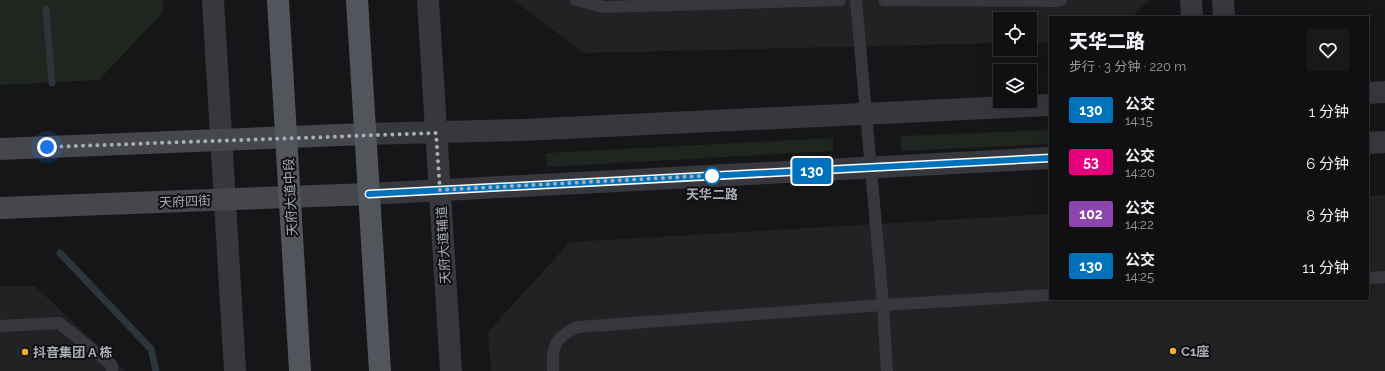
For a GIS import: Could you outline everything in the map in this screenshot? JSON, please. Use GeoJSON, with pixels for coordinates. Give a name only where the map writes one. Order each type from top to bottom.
{"type":"FeatureCollection","features":[{"type":"Feature","properties":{"kind":"main road","name":"天府大道中段"},"geometry":{"type":"LineString","coordinates":[[278,0],[300,371]]}},
{"type":"Feature","properties":{"kind":"main road"},"geometry":{"type":"LineString","coordinates":[[357,0],[380,371]]}},
{"type":"Feature","properties":{"kind":"main road"},"geometry":{"type":"LineString","coordinates":[[0,149],[366,134]]}},
{"type":"Feature","properties":{"kind":"main road","name":"天府四街"},"geometry":{"type":"LineString","coordinates":[[0,208],[369,194]]}},
{"type":"Feature","properties":{"kind":"street"},"geometry":{"type":"LineString","coordinates":[[213,0],[235,371]]}},
{"type":"Feature","properties":{"kind":"street","name":"天府大道辅道"},"geometry":{"type":"LineString","coordinates":[[428,0],[451,371]]}},
{"type":"Feature","properties":{"kind":"street"},"geometry":{"type":"LineString","coordinates":[[1191,0],[1192,16]]}},
{"type":"Feature","properties":{"kind":"street"},"geometry":{"type":"LineString","coordinates":[[1223,0],[1224,16]]}},
{"type":"Feature","properties":{"kind":"street"},"geometry":{"type":"LineString","coordinates":[[1369,93],[1385,92]]}},
{"type":"Feature","properties":{"kind":"street"},"geometry":{"type":"LineString","coordinates":[[366,134],[522,130],[1049,105]]}},
{"type":"Feature","properties":{"kind":"street"},"geometry":{"type":"LineString","coordinates":[[1369,143],[1385,142]]}},
{"type":"Feature","properties":{"kind":"street"},"geometry":{"type":"LineString","coordinates":[[369,194],[1049,158]]}},
{"type":"Feature","properties":{"kind":"lane"},"geometry":{"type":"LineString","coordinates":[[576,0],[604,7],[630,3],[840,0]]}},
{"type":"Feature","properties":{"kind":"lane"},"geometry":{"type":"LineString","coordinates":[[856,0],[884,305],[887,371]]}},
{"type":"Feature","properties":{"kind":"lane"},"geometry":{"type":"LineString","coordinates":[[884,0],[1056,2],[1061,0]]}},
{"type":"Feature","properties":{"kind":"lane"},"geometry":{"type":"LineString","coordinates":[[1369,278],[1385,277]]}},
{"type":"Feature","properties":{"kind":"lane"},"geometry":{"type":"LineString","coordinates":[[554,371],[552,355],[555,343],[565,332],[578,327],[884,305],[1049,295]]}},
{"type":"Feature","properties":{"kind":"lane"},"geometry":{"type":"LineString","coordinates":[[0,326],[59,323],[112,365],[112,371]]}},
{"type":"Feature","properties":{"kind":"shaded area"},"geometry":{"type":"Polygon","coordinates":[[[0,0],[163,0],[164,11],[99,80],[0,85],[0,0]]]}},
{"type":"Feature","properties":{"kind":"shaded area"},"geometry":{"type":"Polygon","coordinates":[[[513,0],[1149,0],[1133,16],[1049,16],[1049,42],[1037,43],[1037,12],[993,12],[993,43],[584,53],[513,0]]]}},
{"type":"Feature","properties":{"kind":"shaded area"},"geometry":{"type":"Polygon","coordinates":[[[1049,130],[1049,144],[901,151],[901,136],[1049,130]]]}},
{"type":"Feature","properties":{"kind":"shaded area"},"geometry":{"type":"Polygon","coordinates":[[[833,138],[833,151],[547,167],[546,153],[833,138]]]}},
{"type":"Feature","properties":{"kind":"shaded area"},"geometry":{"type":"Polygon","coordinates":[[[1385,195],[1385,371],[491,371],[488,332],[570,242],[1049,214],[1049,300],[1369,300],[1369,196],[1385,195]]]}},
{"type":"Feature","properties":{"kind":"shaded area"},"geometry":{"type":"Polygon","coordinates":[[[0,286],[35,286],[125,371],[0,371],[0,286]]]}},
{"type":"Feature","properties":{"kind":"waterway"},"geometry":{"type":"LineString","coordinates":[[46,9],[52,83]]}},
{"type":"Feature","properties":{"kind":"waterway"},"geometry":{"type":"LineString","coordinates":[[60,253],[151,349],[156,371]]}},
{"type":"Feature","properties":{"kind":"bus line","name":"130"},"geometry":{"type":"LineString","coordinates":[[369,194],[1049,158]]}},
{"type":"Feature","properties":{"kind":"place","name":"天华二路"},"geometry":{"type":"Point","coordinates":[712,176]}},
{"type":"Feature","properties":{"kind":"place","name":"C1座"},"geometry":{"type":"Point","coordinates":[1173,351]}},
{"type":"Feature","properties":{"kind":"place","name":"抖音集团 A 栋"},"geometry":{"type":"Point","coordinates":[25,352]}},
{"type":"Feature","properties":{"kind":"route"},"geometry":{"type":"LineString","coordinates":[[47,147],[366,134],[436,133],[440,190],[718,175],[712,176]]}}]}
